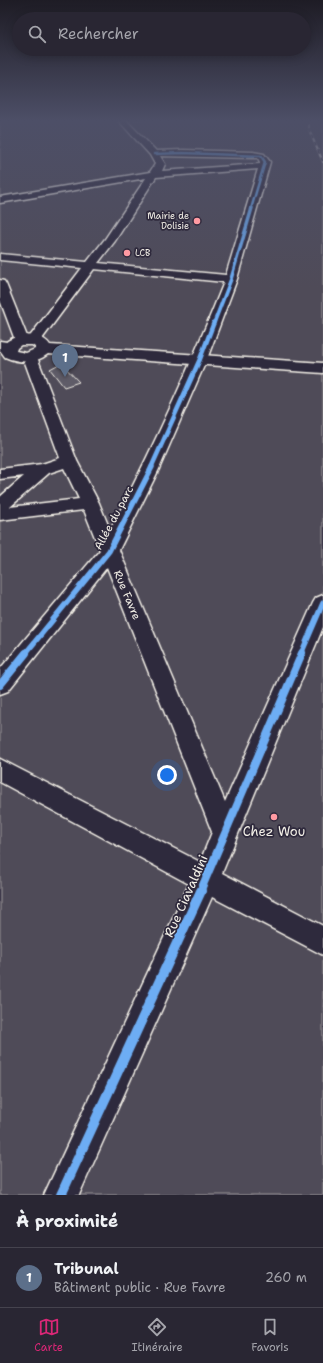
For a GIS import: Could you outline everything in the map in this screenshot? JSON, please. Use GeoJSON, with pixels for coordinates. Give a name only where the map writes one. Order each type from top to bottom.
{"type":"FeatureCollection","features":[{"type":"Feature","properties":{"kind":"main road"},"geometry":{"type":"LineString","coordinates":[[23,346],[323,368]]}},
{"type":"Feature","properties":{"kind":"street"},"geometry":{"type":"LineString","coordinates":[[0,200],[143,176]]}},
{"type":"Feature","properties":{"kind":"street"},"geometry":{"type":"LineString","coordinates":[[23,346],[109,241],[152,176]]}},
{"type":"Feature","properties":{"kind":"street","name":"Allée du parc"},"geometry":{"type":"LineString","coordinates":[[0,686],[109,551],[151,469],[200,359],[232,280],[262,176]]}},
{"type":"Feature","properties":{"kind":"street"},"geometry":{"type":"LineString","coordinates":[[0,257],[232,280]]}},
{"type":"Feature","properties":{"kind":"street","name":"Rue Favre"},"geometry":{"type":"LineString","coordinates":[[0,284],[69,461],[90,503],[225,832]]}},
{"type":"Feature","properties":{"kind":"street"},"geometry":{"type":"LineString","coordinates":[[0,474],[43,469],[69,461]]}},
{"type":"Feature","properties":{"kind":"street"},"geometry":{"type":"LineString","coordinates":[[0,506],[43,469]]}},
{"type":"Feature","properties":{"kind":"street"},"geometry":{"type":"LineString","coordinates":[[0,514],[90,503]]}},
{"type":"Feature","properties":{"kind":"street","name":"Rue Ciavaldini"},"geometry":{"type":"LineString","coordinates":[[61,1195],[206,879],[323,603]]}},
{"type":"Feature","properties":{"kind":"street"},"geometry":{"type":"LineString","coordinates":[[0,770],[323,941]]}},
{"type":"Feature","properties":{"kind":"shaded area"},"geometry":{"type":"Polygon","coordinates":[[[0,176],[323,176],[323,1195],[0,1195],[0,176]]]}},
{"type":"Feature","properties":{"kind":"building"},"geometry":{"type":"Polygon","coordinates":[[[61,363],[79,382],[64,387],[50,369],[61,363]]]}},
{"type":"Feature","properties":{"kind":"cycle path"},"geometry":{"type":"LineString","coordinates":[[0,685],[109,551],[151,469],[200,359],[231,279],[261,176]]}},
{"type":"Feature","properties":{"kind":"cycle path"},"geometry":{"type":"LineString","coordinates":[[61,1195],[206,879],[323,603]]}},
{"type":"Feature","properties":{"kind":"place","name":"Mairie de Dolisie"},"geometry":{"type":"Point","coordinates":[197,221]}},
{"type":"Feature","properties":{"kind":"place","name":"LCB"},"geometry":{"type":"Point","coordinates":[127,253]}},
{"type":"Feature","properties":{"kind":"place","name":"Tribunal"},"geometry":{"type":"Point","coordinates":[65,377]}},
{"type":"Feature","properties":{"kind":"place","name":"Chez Wou"},"geometry":{"type":"Point","coordinates":[274,817]}}]}
